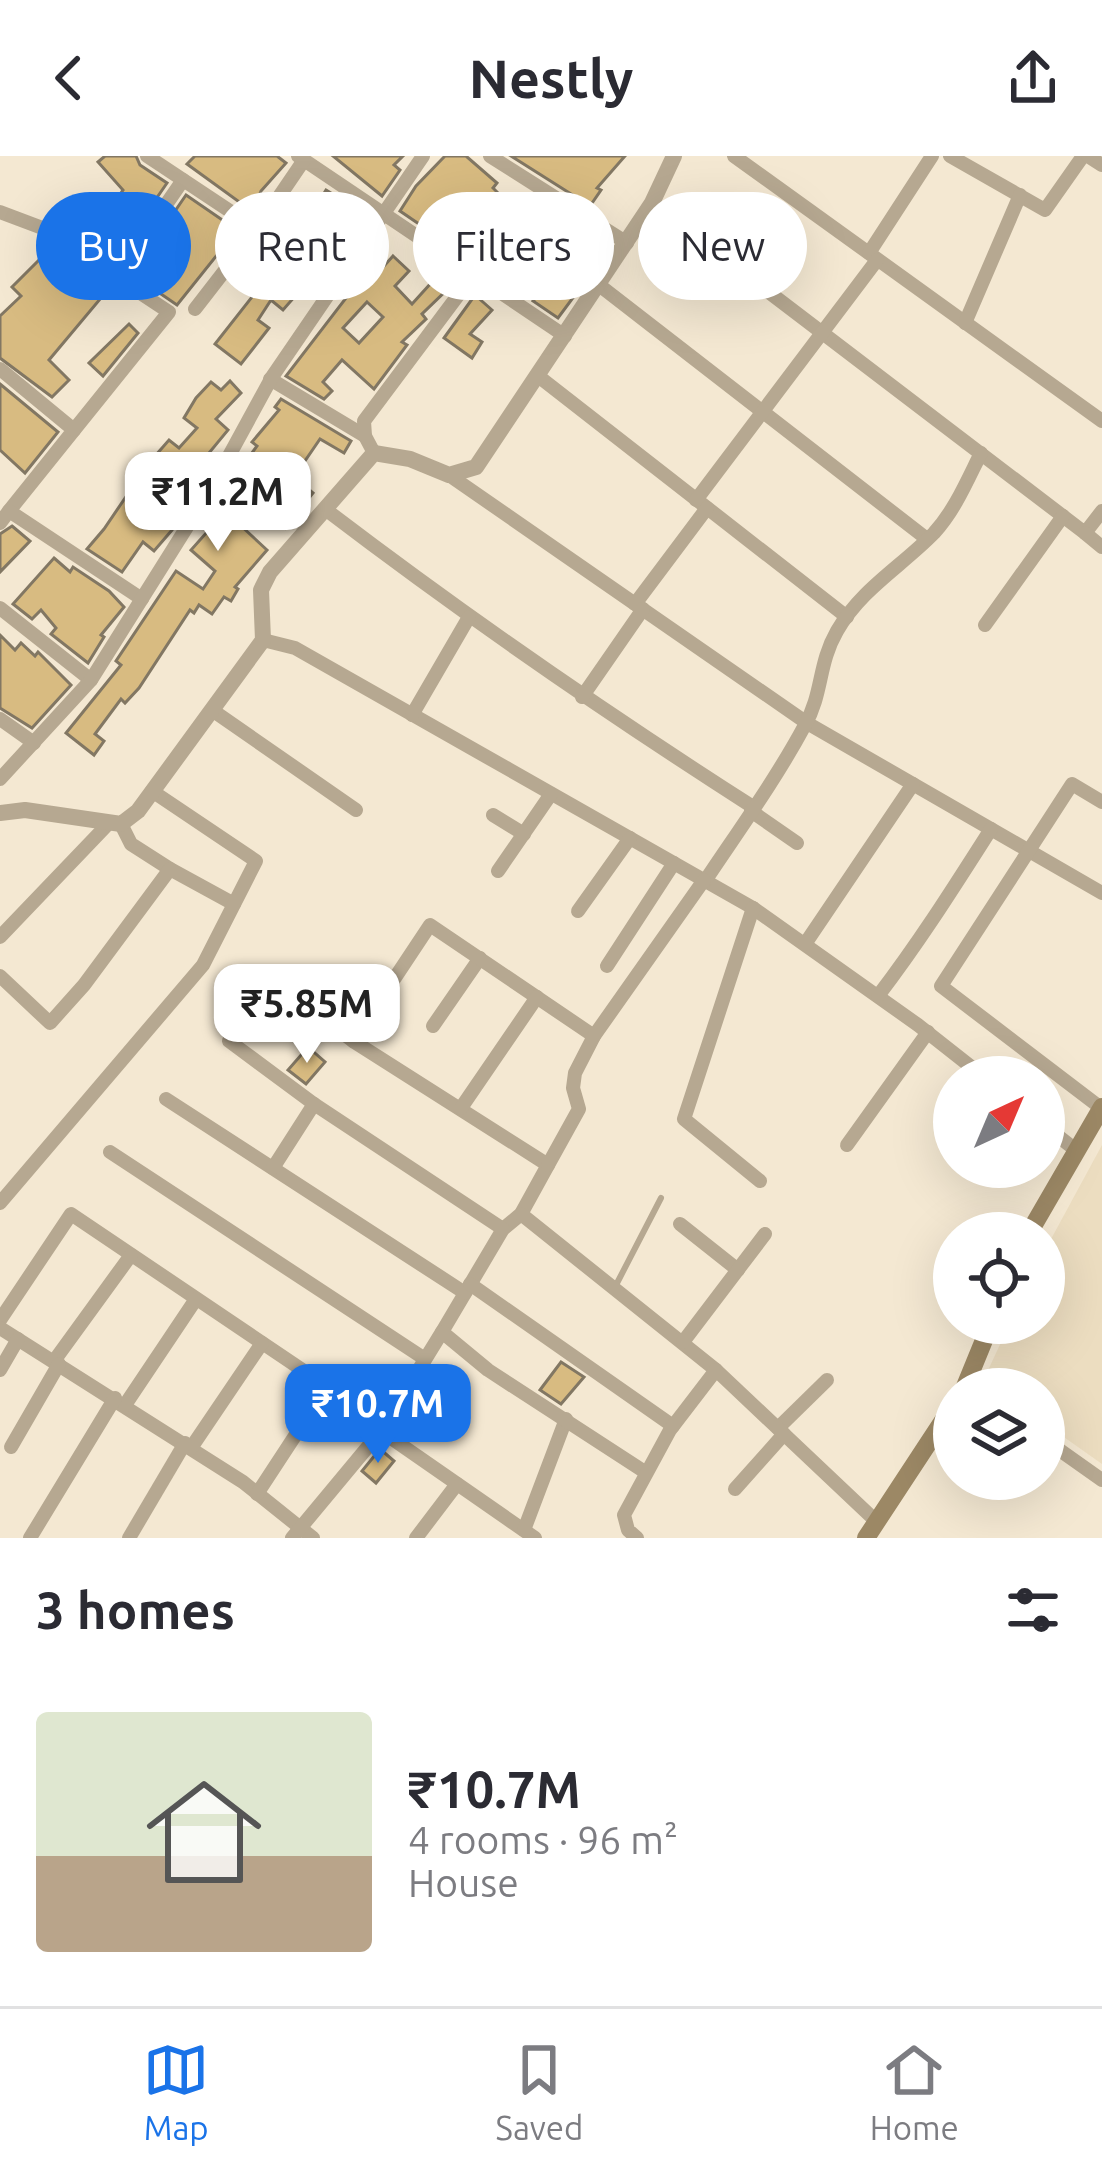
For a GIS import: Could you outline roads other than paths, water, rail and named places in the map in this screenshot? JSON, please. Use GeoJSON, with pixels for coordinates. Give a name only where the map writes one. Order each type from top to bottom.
{"type":"FeatureCollection","features":[{"type":"Feature","properties":{"kind":"main road"},"geometry":{"type":"LineString","coordinates":[[1041,1212],[1102,1107]]}},
{"type":"Feature","properties":{"kind":"main road"},"geometry":{"type":"LineString","coordinates":[[872,1530],[933,1436]]}},
{"type":"Feature","properties":{"kind":"street"},"geometry":{"type":"LineString","coordinates":[[147,156],[215,202]]}},
{"type":"Feature","properties":{"kind":"street"},"geometry":{"type":"LineString","coordinates":[[389,205],[423,156]]}},
{"type":"Feature","properties":{"kind":"street"},"geometry":{"type":"LineString","coordinates":[[490,156],[627,243]]}},
{"type":"Feature","properties":{"kind":"street"},"geometry":{"type":"LineString","coordinates":[[657,192],[674,156]]}},
{"type":"Feature","properties":{"kind":"street"},"geometry":{"type":"LineString","coordinates":[[734,156],[1102,421]]}},
{"type":"Feature","properties":{"kind":"street"},"geometry":{"type":"LineString","coordinates":[[582,697],[761,411],[825,333],[932,156]]}},
{"type":"Feature","properties":{"kind":"street"},"geometry":{"type":"LineString","coordinates":[[950,156],[1046,210],[1085,156],[1102,165]]}},
{"type":"Feature","properties":{"kind":"street"},"geometry":{"type":"LineString","coordinates":[[280,192],[301,158],[351,192]]}},
{"type":"Feature","properties":{"kind":"street"},"geometry":{"type":"LineString","coordinates":[[175,192],[183,180]]}},
{"type":"Feature","properties":{"kind":"street"},"geometry":{"type":"LineString","coordinates":[[965,323],[1020,195]]}},
{"type":"Feature","properties":{"kind":"street"},"geometry":{"type":"LineString","coordinates":[[0,212],[36,226]]}},
{"type":"Feature","properties":{"kind":"street"},"geometry":{"type":"LineString","coordinates":[[614,262],[638,225]]}},
{"type":"Feature","properties":{"kind":"street"},"geometry":{"type":"LineString","coordinates":[[195,309],[215,284]]}},
{"type":"Feature","properties":{"kind":"street"},"geometry":{"type":"LineString","coordinates":[[614,297],[927,539]]}},
{"type":"Feature","properties":{"kind":"street"},"geometry":{"type":"LineString","coordinates":[[142,598],[4,517],[169,313],[150,300]]}},
{"type":"Feature","properties":{"kind":"street"},"geometry":{"type":"LineString","coordinates":[[0,779],[91,680],[212,487],[271,380],[325,300]]}},
{"type":"Feature","properties":{"kind":"street"},"geometry":{"type":"LineString","coordinates":[[0,937],[115,824],[138,812],[263,640],[261,590],[270,572],[325,509],[370,444],[364,422],[455,300]]}},
{"type":"Feature","properties":{"kind":"street"},"geometry":{"type":"LineString","coordinates":[[512,300],[565,336]]}},
{"type":"Feature","properties":{"kind":"street"},"geometry":{"type":"LineString","coordinates":[[449,475],[476,467],[589,300]]}},
{"type":"Feature","properties":{"kind":"street"},"geometry":{"type":"LineString","coordinates":[[781,300],[1102,547]]}},
{"type":"Feature","properties":{"kind":"street"},"geometry":{"type":"LineString","coordinates":[[0,369],[74,430]]}},
{"type":"Feature","properties":{"kind":"street"},"geometry":{"type":"LineString","coordinates":[[538,376],[847,617]]}},
{"type":"Feature","properties":{"kind":"street"},"geometry":{"type":"LineString","coordinates":[[271,380],[370,444],[449,475],[807,723],[1102,893]]}},
{"type":"Feature","properties":{"kind":"street"},"geometry":{"type":"LineString","coordinates":[[566,1419],[529,1534],[458,1484],[382,1428],[327,1387],[71,1214],[0,1324],[188,1445],[257,1494],[302,1535],[382,1428],[503,1229],[521,1214],[579,1108],[573,1088],[575,1073],[594,1036],[705,881],[807,723],[820,689],[818,670],[847,617],[883,575],[951,512],[981,453]]}},
{"type":"Feature","properties":{"kind":"street"},"geometry":{"type":"LineString","coordinates":[[325,509],[582,697],[797,843]]}},
{"type":"Feature","properties":{"kind":"street"},"geometry":{"type":"LineString","coordinates":[[1085,533],[1102,511]]}},
{"type":"Feature","properties":{"kind":"street"},"geometry":{"type":"LineString","coordinates":[[985,625],[1063,516]]}},
{"type":"Feature","properties":{"kind":"street"},"geometry":{"type":"LineString","coordinates":[[0,608],[91,680]]}},
{"type":"Feature","properties":{"kind":"street"},"geometry":{"type":"LineString","coordinates":[[412,715],[469,617]]}},
{"type":"Feature","properties":{"kind":"street"},"geometry":{"type":"LineString","coordinates":[[263,640],[295,648],[753,908],[958,1056]]}},
{"type":"Feature","properties":{"kind":"street"},"geometry":{"type":"LineString","coordinates":[[212,710],[356,810]]}},
{"type":"Feature","properties":{"kind":"street"},"geometry":{"type":"LineString","coordinates":[[0,718],[34,743]]}},
{"type":"Feature","properties":{"kind":"street"},"geometry":{"type":"LineString","coordinates":[[805,944],[914,784]]}},
{"type":"Feature","properties":{"kind":"street"},"geometry":{"type":"LineString","coordinates":[[1102,802],[1072,784],[941,986],[1102,1107]]}},
{"type":"Feature","properties":{"kind":"street"},"geometry":{"type":"LineString","coordinates":[[0,1204],[203,965],[256,862],[152,791]]}},
{"type":"Feature","properties":{"kind":"street"},"geometry":{"type":"LineString","coordinates":[[498,871],[551,794]]}},
{"type":"Feature","properties":{"kind":"street"},"geometry":{"type":"LineString","coordinates":[[0,813],[25,810],[115,824],[130,844],[234,904]]}},
{"type":"Feature","properties":{"kind":"street"},"geometry":{"type":"LineString","coordinates":[[493,814],[524,834]]}},
{"type":"Feature","properties":{"kind":"street"},"geometry":{"type":"LineString","coordinates":[[878,996],[932,926],[940,905],[991,829]]}},
{"type":"Feature","properties":{"kind":"street"},"geometry":{"type":"LineString","coordinates":[[578,910],[630,838]]}},
{"type":"Feature","properties":{"kind":"street"},"geometry":{"type":"LineString","coordinates":[[607,966],[674,863]]}},
{"type":"Feature","properties":{"kind":"street"},"geometry":{"type":"LineString","coordinates":[[0,976],[50,1023],[170,869]]}},
{"type":"Feature","properties":{"kind":"street"},"geometry":{"type":"LineString","coordinates":[[753,908],[684,1120],[760,1181]]}},
{"type":"Feature","properties":{"kind":"street"},"geometry":{"type":"LineString","coordinates":[[353,1041],[430,925],[594,1036]]}},
{"type":"Feature","properties":{"kind":"street"},"geometry":{"type":"LineString","coordinates":[[433,1026],[480,958]]}},
{"type":"Feature","properties":{"kind":"street"},"geometry":{"type":"LineString","coordinates":[[270,979],[353,1041],[548,1165]]}},
{"type":"Feature","properties":{"kind":"street"},"geometry":{"type":"LineString","coordinates":[[460,1108],[537,997]]}},
{"type":"Feature","properties":{"kind":"street"},"geometry":{"type":"LineString","coordinates":[[847,1145],[928,1032]]}},
{"type":"Feature","properties":{"kind":"street"},"geometry":{"type":"LineString","coordinates":[[229,1041],[314,1104],[503,1229]]}},
{"type":"Feature","properties":{"kind":"street"},"geometry":{"type":"LineString","coordinates":[[166,1099],[467,1288],[673,1426]]}},
{"type":"Feature","properties":{"kind":"street"},"geometry":{"type":"LineString","coordinates":[[273,1168],[314,1104]]}},
{"type":"Feature","properties":{"kind":"street"},"geometry":{"type":"LineString","coordinates":[[1065,1142],[1077,1151]]}},
{"type":"Feature","properties":{"kind":"street"},"geometry":{"type":"LineString","coordinates":[[110,1152],[425,1358]]}},
{"type":"Feature","properties":{"kind":"street"},"geometry":{"type":"LineString","coordinates":[[521,1214],[716,1370],[781,1431],[872,1530]]}},
{"type":"Feature","properties":{"kind":"street"},"geometry":{"type":"LineString","coordinates":[[680,1224],[738,1270]]}},
{"type":"Feature","properties":{"kind":"street"},"geometry":{"type":"LineString","coordinates":[[683,1342],[765,1234]]}},
{"type":"Feature","properties":{"kind":"street"},"geometry":{"type":"LineString","coordinates":[[11,1448],[56,1363],[131,1255]]}},
{"type":"Feature","properties":{"kind":"street"},"geometry":{"type":"LineString","coordinates":[[30,1538],[120,1401],[196,1299]]}},
{"type":"Feature","properties":{"kind":"street"},"geometry":{"type":"LineString","coordinates":[[442,1332],[488,1370],[644,1472]]}},
{"type":"Feature","properties":{"kind":"street"},"geometry":{"type":"LineString","coordinates":[[0,1370],[18,1339]]}},
{"type":"Feature","properties":{"kind":"street"},"geometry":{"type":"LineString","coordinates":[[129,1538],[188,1445],[262,1343]]}},
{"type":"Feature","properties":{"kind":"street"},"geometry":{"type":"LineString","coordinates":[[638,1538],[628,1530],[624,1515],[673,1426],[716,1370]]}},
{"type":"Feature","properties":{"kind":"street"},"geometry":{"type":"LineString","coordinates":[[735,1489],[827,1380]]}},
{"type":"Feature","properties":{"kind":"street"},"geometry":{"type":"LineString","coordinates":[[257,1494],[327,1387]]}},
{"type":"Feature","properties":{"kind":"street"},"geometry":{"type":"LineString","coordinates":[[1065,1454],[1102,1480]]}},
{"type":"Feature","properties":{"kind":"street"},"geometry":{"type":"LineString","coordinates":[[416,1538],[458,1484]]}},
{"type":"Feature","properties":{"kind":"lane"},"geometry":{"type":"LineString","coordinates":[[615,1287],[661,1198]]}}]}
